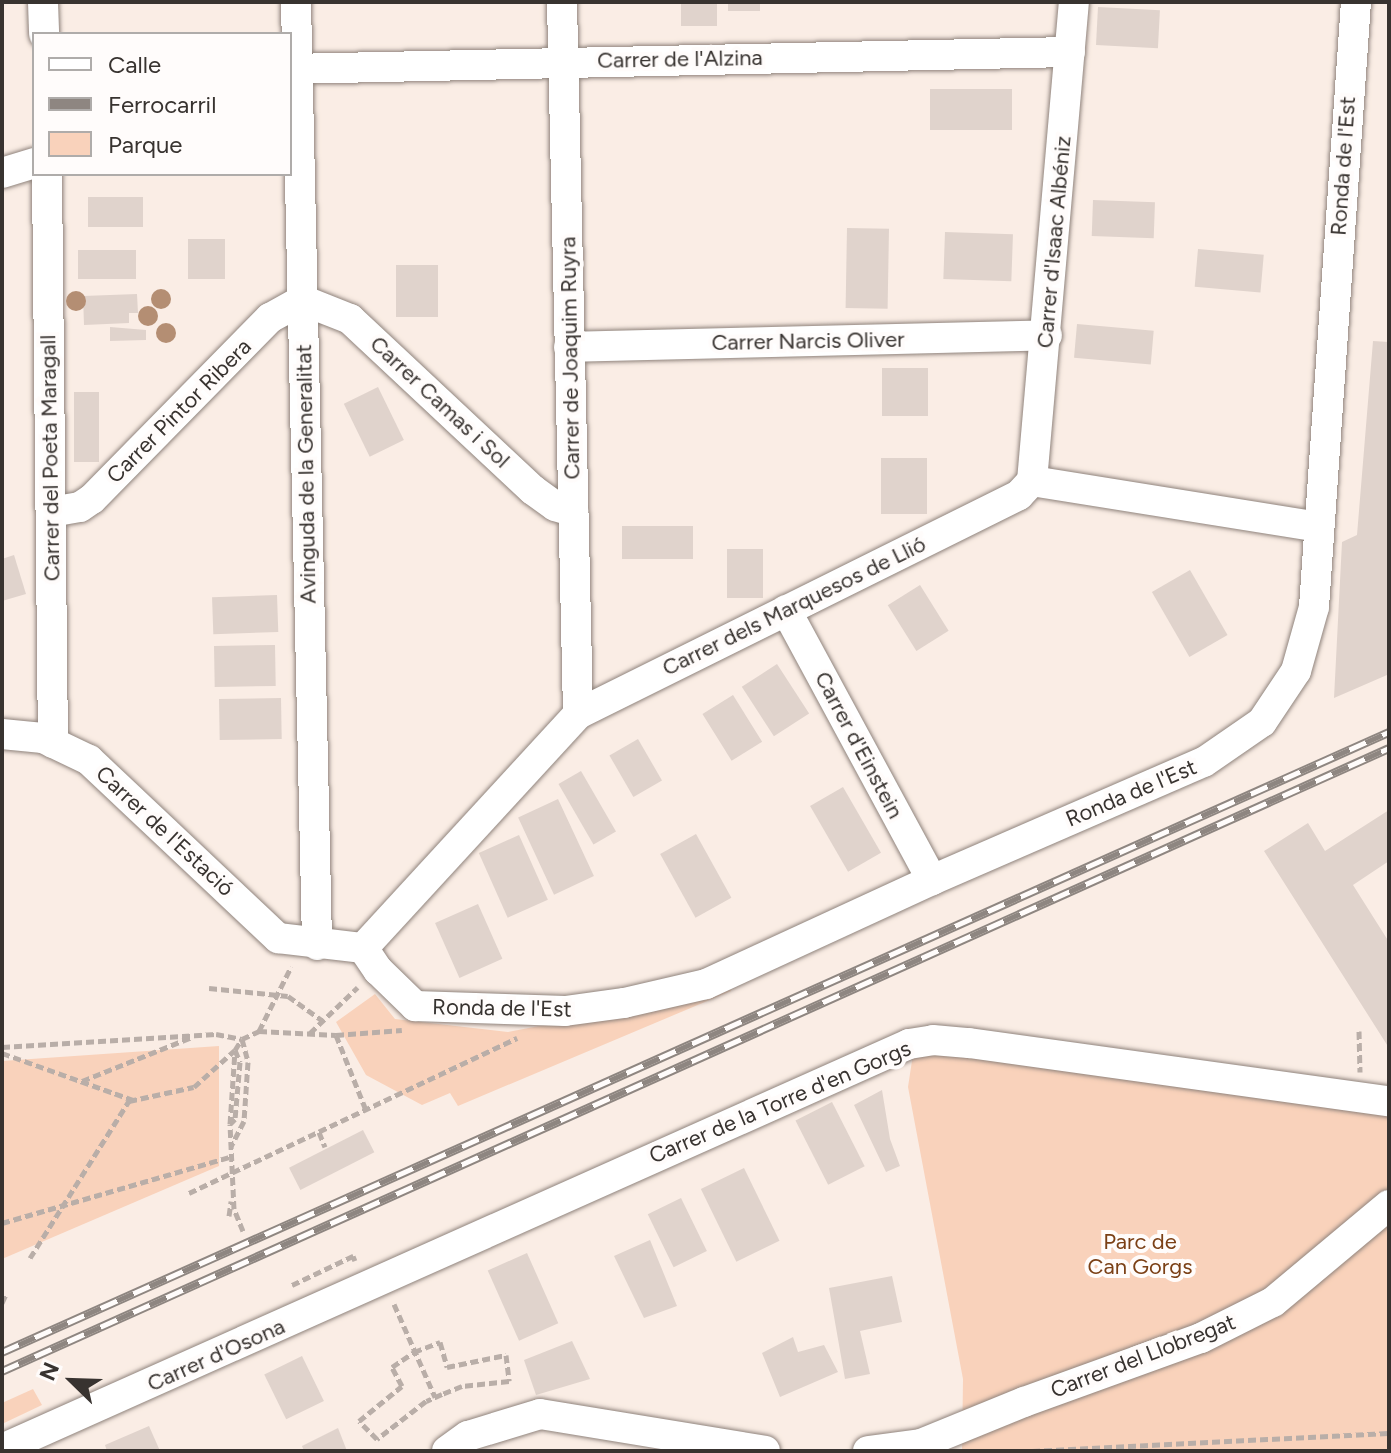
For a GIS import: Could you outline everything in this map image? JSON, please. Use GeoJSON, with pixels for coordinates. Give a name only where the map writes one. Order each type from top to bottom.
{"type":"FeatureCollection","features":[{"type":"Feature","properties":{"kind":"street"},"geometry":{"type":"LineString","coordinates":[[43,2],[44,32]]}},
{"type":"Feature","properties":{"kind":"street","name":"Avinguda de la Generalitat"},"geometry":{"type":"LineString","coordinates":[[296,2],[294,69],[317,945]]}},
{"type":"Feature","properties":{"kind":"street","name":"Carrer de Joaquim Ruyra"},"geometry":{"type":"LineString","coordinates":[[562,2],[578,714]]}},
{"type":"Feature","properties":{"kind":"street","name":"Carrer d'Isaac Albéniz"},"geometry":{"type":"LineString","coordinates":[[1032,481],[1074,2]]}},
{"type":"Feature","properties":{"kind":"street","name":"Ronda de l'Est"},"geometry":{"type":"LineString","coordinates":[[363,948],[378,970],[415,1006],[565,1011],[624,1003],[706,984],[932,880],[1204,762],[1262,722],[1296,671],[1314,607],[1356,2]]}},
{"type":"Feature","properties":{"kind":"street","name":"Carrer de l'Alzina"},"geometry":{"type":"LineString","coordinates":[[294,69],[1070,52]]}},
{"type":"Feature","properties":{"kind":"street"},"geometry":{"type":"LineString","coordinates":[[2,173],[32,164]]}},
{"type":"Feature","properties":{"kind":"street","name":"Carrer del Poeta Maragall"},"geometry":{"type":"LineString","coordinates":[[47,176],[53,743]]}},
{"type":"Feature","properties":{"kind":"street","name":"Carrer Camas i Sol"},"geometry":{"type":"LineString","coordinates":[[302,300],[350,319],[533,490],[555,506],[573,511]]}},
{"type":"Feature","properties":{"kind":"street","name":"Carrer Pintor Ribera"},"geometry":{"type":"LineString","coordinates":[[51,512],[80,507],[92,499],[270,318],[302,300]]}},
{"type":"Feature","properties":{"kind":"street","name":"Carrer Narcis Oliver"},"geometry":{"type":"LineString","coordinates":[[569,347],[1047,335]]}},
{"type":"Feature","properties":{"kind":"street"},"geometry":{"type":"LineString","coordinates":[[1032,481],[1318,527]]}},
{"type":"Feature","properties":{"kind":"street","name":"Carrer dels Marquesos de Llió"},"geometry":{"type":"LineString","coordinates":[[363,948],[578,714],[1019,495],[1032,481]]}},
{"type":"Feature","properties":{"kind":"street","name":"Carrer d'Einstein"},"geometry":{"type":"LineString","coordinates":[[786,610],[932,880]]}},
{"type":"Feature","properties":{"kind":"street","name":"Carrer de l'Estació"},"geometry":{"type":"LineString","coordinates":[[2,734],[43,738],[89,760],[278,938],[317,945]]}},
{"type":"Feature","properties":{"kind":"street"},"geometry":{"type":"LineString","coordinates":[[317,945],[363,948]]}},
{"type":"Feature","properties":{"kind":"street","name":"Carrer de la Torre d'en Gorgs"},"geometry":{"type":"LineString","coordinates":[[389,1290],[921,1042],[969,1043],[1389,1101]]}},
{"type":"Feature","properties":{"kind":"street","name":"Carrer del Llobregat"},"geometry":{"type":"LineString","coordinates":[[868,1451],[923,1448],[1024,1402],[1201,1338],[1273,1302],[1389,1205]]}},
{"type":"Feature","properties":{"kind":"street","name":"Carrer d'Osona"},"geometry":{"type":"LineString","coordinates":[[2,1449],[389,1290]]}},
{"type":"Feature","properties":{"kind":"street"},"geometry":{"type":"LineString","coordinates":[[454,1449],[468,1436],[540,1414],[765,1451]]}},
{"type":"Feature","properties":{"kind":"path"},"geometry":{"type":"LineString","coordinates":[[2,1050],[133,1100],[194,1087],[235,1050],[242,1039],[259,1031],[291,966]]}},
{"type":"Feature","properties":{"kind":"path"},"geometry":{"type":"LineString","coordinates":[[310,1034],[366,979]]}},
{"type":"Feature","properties":{"kind":"path"},"geometry":{"type":"LineString","coordinates":[[209,988],[288,996],[323,1021]]}},
{"type":"Feature","properties":{"kind":"path"},"geometry":{"type":"LineString","coordinates":[[189,1193],[531,1031]]}},
{"type":"Feature","properties":{"kind":"path"},"geometry":{"type":"LineString","coordinates":[[1359,1031],[1360,1073]]}},
{"type":"Feature","properties":{"kind":"path"},"geometry":{"type":"LineString","coordinates":[[2,1050],[216,1034],[242,1039]]}},
{"type":"Feature","properties":{"kind":"path"},"geometry":{"type":"LineString","coordinates":[[336,1035],[366,1110]]}},
{"type":"Feature","properties":{"kind":"path"},"geometry":{"type":"LineString","coordinates":[[81,1082],[195,1036]]}},
{"type":"Feature","properties":{"kind":"path"},"geometry":{"type":"LineString","coordinates":[[231,1146],[244,1121],[248,1062],[242,1039]]}},
{"type":"Feature","properties":{"kind":"path"},"geometry":{"type":"LineString","coordinates":[[235,1050],[230,1124],[232,1172],[234,1209],[243,1231]]}},
{"type":"Feature","properties":{"kind":"path"},"geometry":{"type":"LineString","coordinates":[[30,1258],[133,1100]]}},
{"type":"Feature","properties":{"kind":"path"},"geometry":{"type":"LineString","coordinates":[[319,1132],[325,1147]]}},
{"type":"Feature","properties":{"kind":"path"},"geometry":{"type":"LineString","coordinates":[[2,1223],[232,1156]]}},
{"type":"Feature","properties":{"kind":"path"},"geometry":{"type":"LineString","coordinates":[[229,1216],[233,1187]]}},
{"type":"Feature","properties":{"kind":"path"},"geometry":{"type":"LineString","coordinates":[[389,1290],[435,1398]]}},
{"type":"Feature","properties":{"kind":"path"},"geometry":{"type":"LineString","coordinates":[[2,1303],[6,1294]]}},
{"type":"Feature","properties":{"kind":"path"},"geometry":{"type":"LineString","coordinates":[[440,1342],[447,1367],[506,1355],[509,1381],[462,1386],[435,1398],[377,1439],[359,1421],[402,1386],[392,1367],[414,1352],[440,1342]]}},
{"type":"Feature","properties":{"kind":"path"},"geometry":{"type":"LineString","coordinates":[[1032,1451],[1389,1433]]}},
{"type":"Feature","properties":{"kind":"green space"},"geometry":{"type":"Polygon","coordinates":[[[728,981],[731,991],[458,1106],[450,1093],[422,1105],[366,1075],[336,1022],[375,994],[395,1019],[508,1032],[580,1018],[728,981]]]}},
{"type":"Feature","properties":{"kind":"green space","name":"Parc de Can Gorgs"},"geometry":{"type":"Polygon","coordinates":[[[917,1028],[1389,1089],[1389,1451],[962,1451],[963,1379],[908,1087],[917,1028]]]}},
{"type":"Feature","properties":{"kind":"green space"},"geometry":{"type":"Polygon","coordinates":[[[219,1046],[219,1166],[2,1259],[2,1061],[219,1046]]]}},
{"type":"Feature","properties":{"kind":"green space"},"geometry":{"type":"Polygon","coordinates":[[[33,1389],[42,1405],[2,1424],[2,1403],[33,1389]]]}},
{"type":"Feature","properties":{"kind":"building"},"geometry":{"type":"Polygon","coordinates":[[[681,2],[717,2],[717,26],[681,26],[681,2]]]}},
{"type":"Feature","properties":{"kind":"building"},"geometry":{"type":"Polygon","coordinates":[[[728,2],[760,2],[760,11],[728,11],[728,2]]]}},
{"type":"Feature","properties":{"kind":"building"},"geometry":{"type":"Polygon","coordinates":[[[1098,7],[1160,10],[1158,48],[1096,45],[1098,7]]]}},
{"type":"Feature","properties":{"kind":"building"},"geometry":{"type":"Polygon","coordinates":[[[930,89],[1012,89],[1012,130],[930,130],[930,89]]]}},
{"type":"Feature","properties":{"kind":"building"},"geometry":{"type":"Polygon","coordinates":[[[88,197],[143,197],[143,227],[88,227],[88,197]]]}},
{"type":"Feature","properties":{"kind":"building"},"geometry":{"type":"Polygon","coordinates":[[[1093,200],[1155,202],[1154,238],[1092,236],[1093,200]]]}},
{"type":"Feature","properties":{"kind":"building"},"geometry":{"type":"Polygon","coordinates":[[[847,228],[889,229],[888,309],[846,308],[847,228]]]}},
{"type":"Feature","properties":{"kind":"building"},"geometry":{"type":"Polygon","coordinates":[[[945,232],[1013,234],[1011,281],[943,279],[945,232]]]}},
{"type":"Feature","properties":{"kind":"building"},"geometry":{"type":"Polygon","coordinates":[[[188,239],[225,239],[225,279],[188,279],[188,239]]]}},
{"type":"Feature","properties":{"kind":"building"},"geometry":{"type":"Polygon","coordinates":[[[1198,249],[1264,255],[1260,293],[1195,287],[1198,249]]]}},
{"type":"Feature","properties":{"kind":"building"},"geometry":{"type":"Polygon","coordinates":[[[78,250],[136,250],[136,279],[78,279],[78,250]]]}},
{"type":"Feature","properties":{"kind":"building"},"geometry":{"type":"Polygon","coordinates":[[[396,265],[438,265],[438,317],[396,317],[396,265]]]}},
{"type":"Feature","properties":{"kind":"building"},"geometry":{"type":"Polygon","coordinates":[[[137,294],[138,313],[129,313],[129,323],[84,325],[83,296],[137,294]]]}},
{"type":"Feature","properties":{"kind":"building"},"geometry":{"type":"Polygon","coordinates":[[[1077,324],[1154,331],[1151,365],[1074,358],[1077,324]]]}},
{"type":"Feature","properties":{"kind":"building"},"geometry":{"type":"Polygon","coordinates":[[[110,327],[146,330],[146,340],[110,341],[110,327]]]}},
{"type":"Feature","properties":{"kind":"building"},"geometry":{"type":"Polygon","coordinates":[[[1373,341],[1389,342],[1389,679],[1387,675],[1334,698],[1342,542],[1357,535],[1373,341]]]}},
{"type":"Feature","properties":{"kind":"building"},"geometry":{"type":"Polygon","coordinates":[[[882,368],[928,368],[928,416],[882,416],[882,368]]]}},
{"type":"Feature","properties":{"kind":"building"},"geometry":{"type":"Polygon","coordinates":[[[378,387],[404,440],[370,457],[344,404],[378,387]]]}},
{"type":"Feature","properties":{"kind":"building"},"geometry":{"type":"Polygon","coordinates":[[[74,392],[99,392],[99,462],[74,462],[74,392]]]}},
{"type":"Feature","properties":{"kind":"building"},"geometry":{"type":"Polygon","coordinates":[[[881,458],[927,458],[927,514],[881,514],[881,458]]]}},
{"type":"Feature","properties":{"kind":"building"},"geometry":{"type":"Polygon","coordinates":[[[622,526],[693,526],[693,559],[622,559],[622,526]]]}},
{"type":"Feature","properties":{"kind":"building"},"geometry":{"type":"Polygon","coordinates":[[[727,549],[763,549],[763,598],[727,598],[727,549]]]}},
{"type":"Feature","properties":{"kind":"building"},"geometry":{"type":"Polygon","coordinates":[[[14,555],[26,594],[2,601],[2,559],[14,555]]]}},
{"type":"Feature","properties":{"kind":"building"},"geometry":{"type":"Polygon","coordinates":[[[1190,570],[1228,635],[1189,657],[1152,592],[1190,570]]]}},
{"type":"Feature","properties":{"kind":"building"},"geometry":{"type":"Polygon","coordinates":[[[920,585],[949,631],[916,651],[888,605],[920,585]]]}},
{"type":"Feature","properties":{"kind":"building"},"geometry":{"type":"Polygon","coordinates":[[[277,595],[278,632],[213,634],[212,597],[277,595]]]}},
{"type":"Feature","properties":{"kind":"building"},"geometry":{"type":"Polygon","coordinates":[[[275,645],[276,686],[215,687],[214,646],[275,645]]]}},
{"type":"Feature","properties":{"kind":"building"},"geometry":{"type":"Polygon","coordinates":[[[777,664],[809,713],[774,736],[742,687],[777,664]]]}},
{"type":"Feature","properties":{"kind":"building"},"geometry":{"type":"Polygon","coordinates":[[[733,695],[762,742],[732,761],[702,714],[733,695]]]}},
{"type":"Feature","properties":{"kind":"building"},"geometry":{"type":"Polygon","coordinates":[[[281,698],[282,739],[220,740],[219,699],[281,698]]]}},
{"type":"Feature","properties":{"kind":"building"},"geometry":{"type":"Polygon","coordinates":[[[638,739],[662,781],[633,797],[609,756],[638,739]]]}},
{"type":"Feature","properties":{"kind":"building"},"geometry":{"type":"Polygon","coordinates":[[[581,771],[616,832],[593,845],[558,784],[581,771]]]}},
{"type":"Feature","properties":{"kind":"building"},"geometry":{"type":"Polygon","coordinates":[[[843,787],[881,853],[848,872],[810,806],[843,787]]]}},
{"type":"Feature","properties":{"kind":"building"},"geometry":{"type":"Polygon","coordinates":[[[558,799],[594,876],[554,895],[518,818],[558,799]]]}},
{"type":"Feature","properties":{"kind":"building"},"geometry":{"type":"Polygon","coordinates":[[[1389,810],[1389,861],[1353,885],[1389,942],[1389,1048],[1264,851],[1308,823],[1325,851],[1389,810]]]}},
{"type":"Feature","properties":{"kind":"building"},"geometry":{"type":"Polygon","coordinates":[[[696,834],[731,898],[696,918],[660,854],[696,834]]]}},
{"type":"Feature","properties":{"kind":"building"},"geometry":{"type":"Polygon","coordinates":[[[519,835],[548,900],[508,918],[479,853],[519,835]]]}},
{"type":"Feature","properties":{"kind":"building"},"geometry":{"type":"Polygon","coordinates":[[[478,904],[502,959],[459,978],[435,923],[478,904]]]}},
{"type":"Feature","properties":{"kind":"building"},"geometry":{"type":"Polygon","coordinates":[[[882,1090],[890,1139],[900,1166],[886,1172],[854,1105],[882,1090]]]}},
{"type":"Feature","properties":{"kind":"building"},"geometry":{"type":"Polygon","coordinates":[[[832,1102],[865,1166],[828,1185],[795,1121],[832,1102]]]}},
{"type":"Feature","properties":{"kind":"building"},"geometry":{"type":"Polygon","coordinates":[[[363,1130],[374,1152],[300,1190],[289,1168],[363,1130]]]}},
{"type":"Feature","properties":{"kind":"building"},"geometry":{"type":"Polygon","coordinates":[[[744,1168],[780,1241],[736,1262],[701,1189],[744,1168]]]}},
{"type":"Feature","properties":{"kind":"building"},"geometry":{"type":"Polygon","coordinates":[[[681,1198],[707,1251],[674,1267],[648,1214],[681,1198]]]}},
{"type":"Feature","properties":{"kind":"building"},"geometry":{"type":"Polygon","coordinates":[[[650,1240],[677,1306],[644,1318],[614,1256],[650,1240]]]}},
{"type":"Feature","properties":{"kind":"building"},"geometry":{"type":"Polygon","coordinates":[[[527,1253],[558,1323],[519,1341],[488,1270],[527,1253]]]}},
{"type":"Feature","properties":{"kind":"building"},"geometry":{"type":"Polygon","coordinates":[[[892,1276],[902,1322],[860,1331],[870,1374],[845,1379],[829,1288],[892,1276]]]}},
{"type":"Feature","properties":{"kind":"building"},"geometry":{"type":"Polygon","coordinates":[[[793,1337],[798,1352],[824,1345],[838,1372],[780,1397],[762,1353],[793,1337]]]}},
{"type":"Feature","properties":{"kind":"building"},"geometry":{"type":"Polygon","coordinates":[[[572,1341],[590,1379],[536,1395],[524,1360],[572,1341]]]}},
{"type":"Feature","properties":{"kind":"building"},"geometry":{"type":"Polygon","coordinates":[[[302,1356],[324,1401],[286,1419],[264,1374],[302,1356]]]}},
{"type":"Feature","properties":{"kind":"building"},"geometry":{"type":"Polygon","coordinates":[[[149,1426],[160,1451],[107,1451],[105,1445],[149,1426]]]}},
{"type":"Feature","properties":{"kind":"building"},"geometry":{"type":"Polygon","coordinates":[[[338,1428],[347,1451],[304,1451],[302,1446],[338,1428]]]}},
{"type":"Feature","properties":{"kind":"railway"},"geometry":{"type":"LineString","coordinates":[[2,1352],[1389,732]]}},
{"type":"Feature","properties":{"kind":"railway"},"geometry":{"type":"LineString","coordinates":[[2,1371],[1389,748]]}}]}
